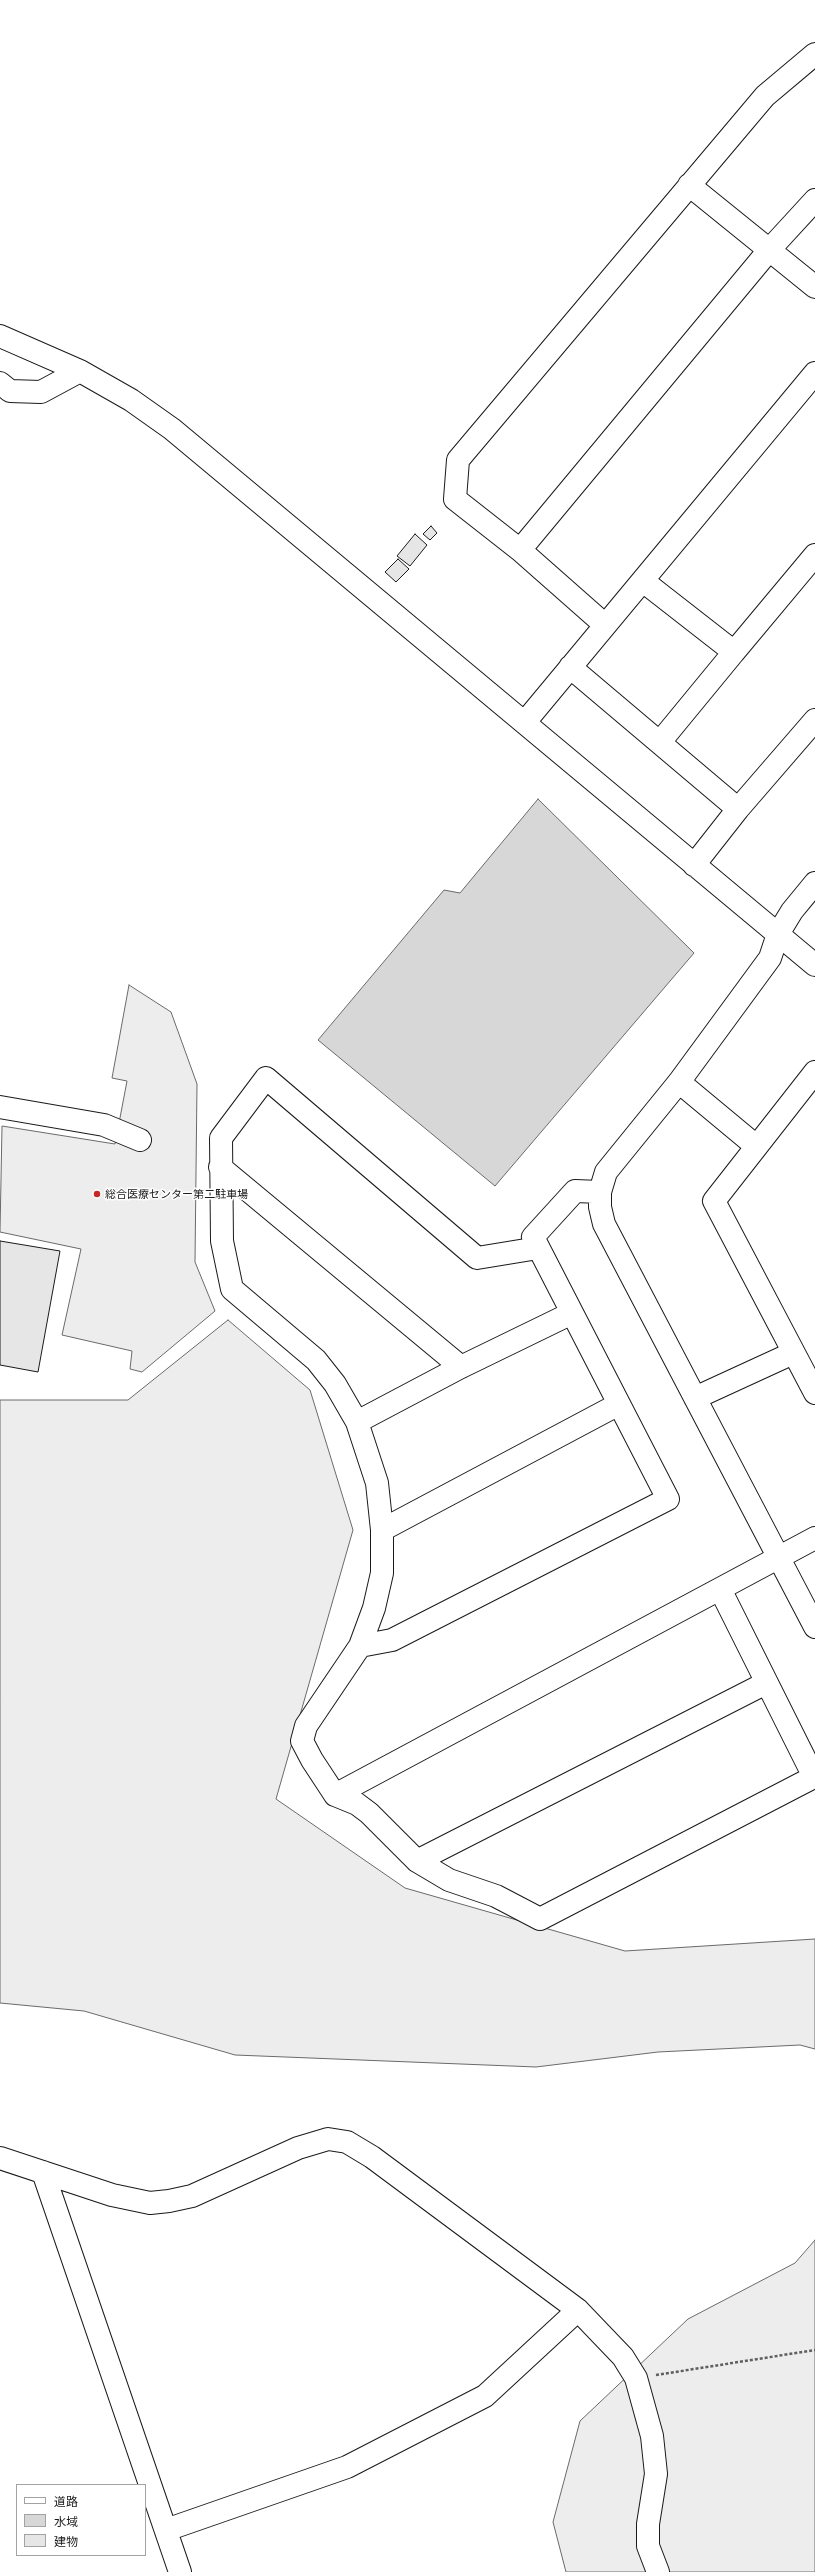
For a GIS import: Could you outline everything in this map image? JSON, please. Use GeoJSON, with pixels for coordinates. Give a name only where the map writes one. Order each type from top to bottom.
{"type":"FeatureCollection","features":[{"type":"Feature","properties":{"kind":"street"},"geometry":{"type":"LineString","coordinates":[[605,625],[520,550],[455,499],[458,460],[765,96],[815,54]]}},
{"type":"Feature","properties":{"kind":"street"},"geometry":{"type":"LineString","coordinates":[[689,185],[770,249],[815,287]]}},
{"type":"Feature","properties":{"kind":"street"},"geometry":{"type":"LineString","coordinates":[[520,550],[770,249],[815,200]]}},
{"type":"Feature","properties":{"kind":"street"},"geometry":{"type":"LineString","coordinates":[[0,336],[80,371],[131,400],[172,429],[815,965]]}},
{"type":"Feature","properties":{"kind":"street"},"geometry":{"type":"LineString","coordinates":[[0,383],[10,391],[41,392],[80,371]]}},
{"type":"Feature","properties":{"kind":"street"},"geometry":{"type":"LineString","coordinates":[[524,722],[644,581],[815,373]]}},
{"type":"Feature","properties":{"kind":"street"},"geometry":{"type":"LineString","coordinates":[[660,742],[815,555]]}},
{"type":"Feature","properties":{"kind":"street"},"geometry":{"type":"LineString","coordinates":[[644,581],[734,652]]}},
{"type":"Feature","properties":{"kind":"street"},"geometry":{"type":"LineString","coordinates":[[570,668],[738,809]]}},
{"type":"Feature","properties":{"kind":"street"},"geometry":{"type":"LineString","coordinates":[[694,864],[738,809],[815,720]]}},
{"type":"Feature","properties":{"kind":"street"},"geometry":{"type":"LineString","coordinates":[[815,883],[792,911],[778,934],[770,958],[679,1082],[606,1172],[600,1192],[600,1207],[604,1224],[815,1627]]}},
{"type":"Feature","properties":{"kind":"street"},"geometry":{"type":"LineString","coordinates":[[815,1072],[714,1200],[815,1393]]}},
{"type":"Feature","properties":{"kind":"street"},"geometry":{"type":"LineString","coordinates":[[538,1248],[476,1258],[266,1078],[221,1138],[220,1167],[222,1241],[232,1289],[316,1360],[335,1384],[357,1422],[377,1483],[382,1530],[382,1573],[374,1608],[360,1646],[306,1726],[302,1741],[312,1760],[335,1795],[357,1804],[369,1813],[417,1862],[449,1880],[496,1896],[540,1919],[814,1777],[720,1589]]}},
{"type":"Feature","properties":{"kind":"street"},"geometry":{"type":"LineString","coordinates":[[679,1082],[756,1146]]}},
{"type":"Feature","properties":{"kind":"street"},"geometry":{"type":"LineString","coordinates":[[0,1106],[104,1125],[140,1140]]}},
{"type":"Feature","properties":{"kind":"street"},"geometry":{"type":"LineString","coordinates":[[220,1167],[461,1367]]}},
{"type":"Feature","properties":{"kind":"street"},"geometry":{"type":"LineString","coordinates":[[360,1646],[392,1640],[668,1499],[533,1237],[575,1191],[600,1192]]}},
{"type":"Feature","properties":{"kind":"street"},"geometry":{"type":"LineString","coordinates":[[357,1422],[461,1367],[572,1313]]}},
{"type":"Feature","properties":{"kind":"street"},"geometry":{"type":"LineString","coordinates":[[695,1398],[793,1353]]}},
{"type":"Feature","properties":{"kind":"street"},"geometry":{"type":"LineString","coordinates":[[382,1530],[619,1404]]}},
{"type":"Feature","properties":{"kind":"street"},"geometry":{"type":"LineString","coordinates":[[335,1795],[720,1589],[778,1556],[815,1538]]}},
{"type":"Feature","properties":{"kind":"street"},"geometry":{"type":"LineString","coordinates":[[417,1862],[766,1683]]}},
{"type":"Feature","properties":{"kind":"street"},"geometry":{"type":"LineString","coordinates":[[0,2158],[112,2195],[150,2202],[169,2201],[192,2196],[298,2148],[328,2139],[347,2142],[410,2185],[578,2310],[623,2357],[636,2378],[652,2436],[656,2474],[648,2524],[648,2546],[658,2572]]}},
{"type":"Feature","properties":{"kind":"street"},"geometry":{"type":"LineString","coordinates":[[43,2172],[180,2572]]}},
{"type":"Feature","properties":{"kind":"street"},"geometry":{"type":"LineString","coordinates":[[166,2530],[347,2467],[485,2396],[578,2310]]}},
{"type":"Feature","properties":{"kind":"path"},"geometry":{"type":"LineString","coordinates":[[636,2378],[815,2350]]}},
{"type":"Feature","properties":{"kind":"shaded area","name":"総合医療センター第二駐車場"},"geometry":{"type":"Polygon","coordinates":[[[129,985],[171,1012],[197,1084],[195,1262],[215,1311],[142,1372],[130,1369],[132,1351],[62,1335],[81,1249],[0,1232],[2,1126],[115,1144],[127,1081],[112,1078],[129,985]]]}},
{"type":"Feature","properties":{"kind":"shaded area"},"geometry":{"type":"Polygon","coordinates":[[[228,1320],[310,1390],[353,1530],[276,1799],[405,1888],[625,1951],[815,1939],[815,2049],[800,2045],[658,2052],[536,2067],[235,2055],[84,2011],[0,2003],[0,1400],[128,1400],[228,1320]]]}},
{"type":"Feature","properties":{"kind":"shaded area"},"geometry":{"type":"Polygon","coordinates":[[[815,2240],[815,2572],[566,2572],[553,2522],[580,2421],[688,2319],[795,2263],[815,2240]]]}},
{"type":"Feature","properties":{"kind":"water"},"geometry":{"type":"Polygon","coordinates":[[[538,799],[694,953],[495,1186],[318,1040],[444,890],[460,893],[538,799]]]}},
{"type":"Feature","properties":{"kind":"building"},"geometry":{"type":"Polygon","coordinates":[[[431,526],[437,533],[430,540],[423,534],[431,526]]]}},
{"type":"Feature","properties":{"kind":"building"},"geometry":{"type":"Polygon","coordinates":[[[415,534],[427,545],[410,566],[397,556],[415,534]]]}},
{"type":"Feature","properties":{"kind":"building"},"geometry":{"type":"Polygon","coordinates":[[[398,559],[409,569],[396,582],[385,572],[398,559]]]}},
{"type":"Feature","properties":{"kind":"building"},"geometry":{"type":"Polygon","coordinates":[[[0,1241],[60,1251],[38,1372],[0,1365],[0,1241]]]}},
{"type":"Feature","properties":{"kind":"place","name":"総合医療センター第二駐車場"},"geometry":{"type":"Point","coordinates":[97,1194]}}]}
